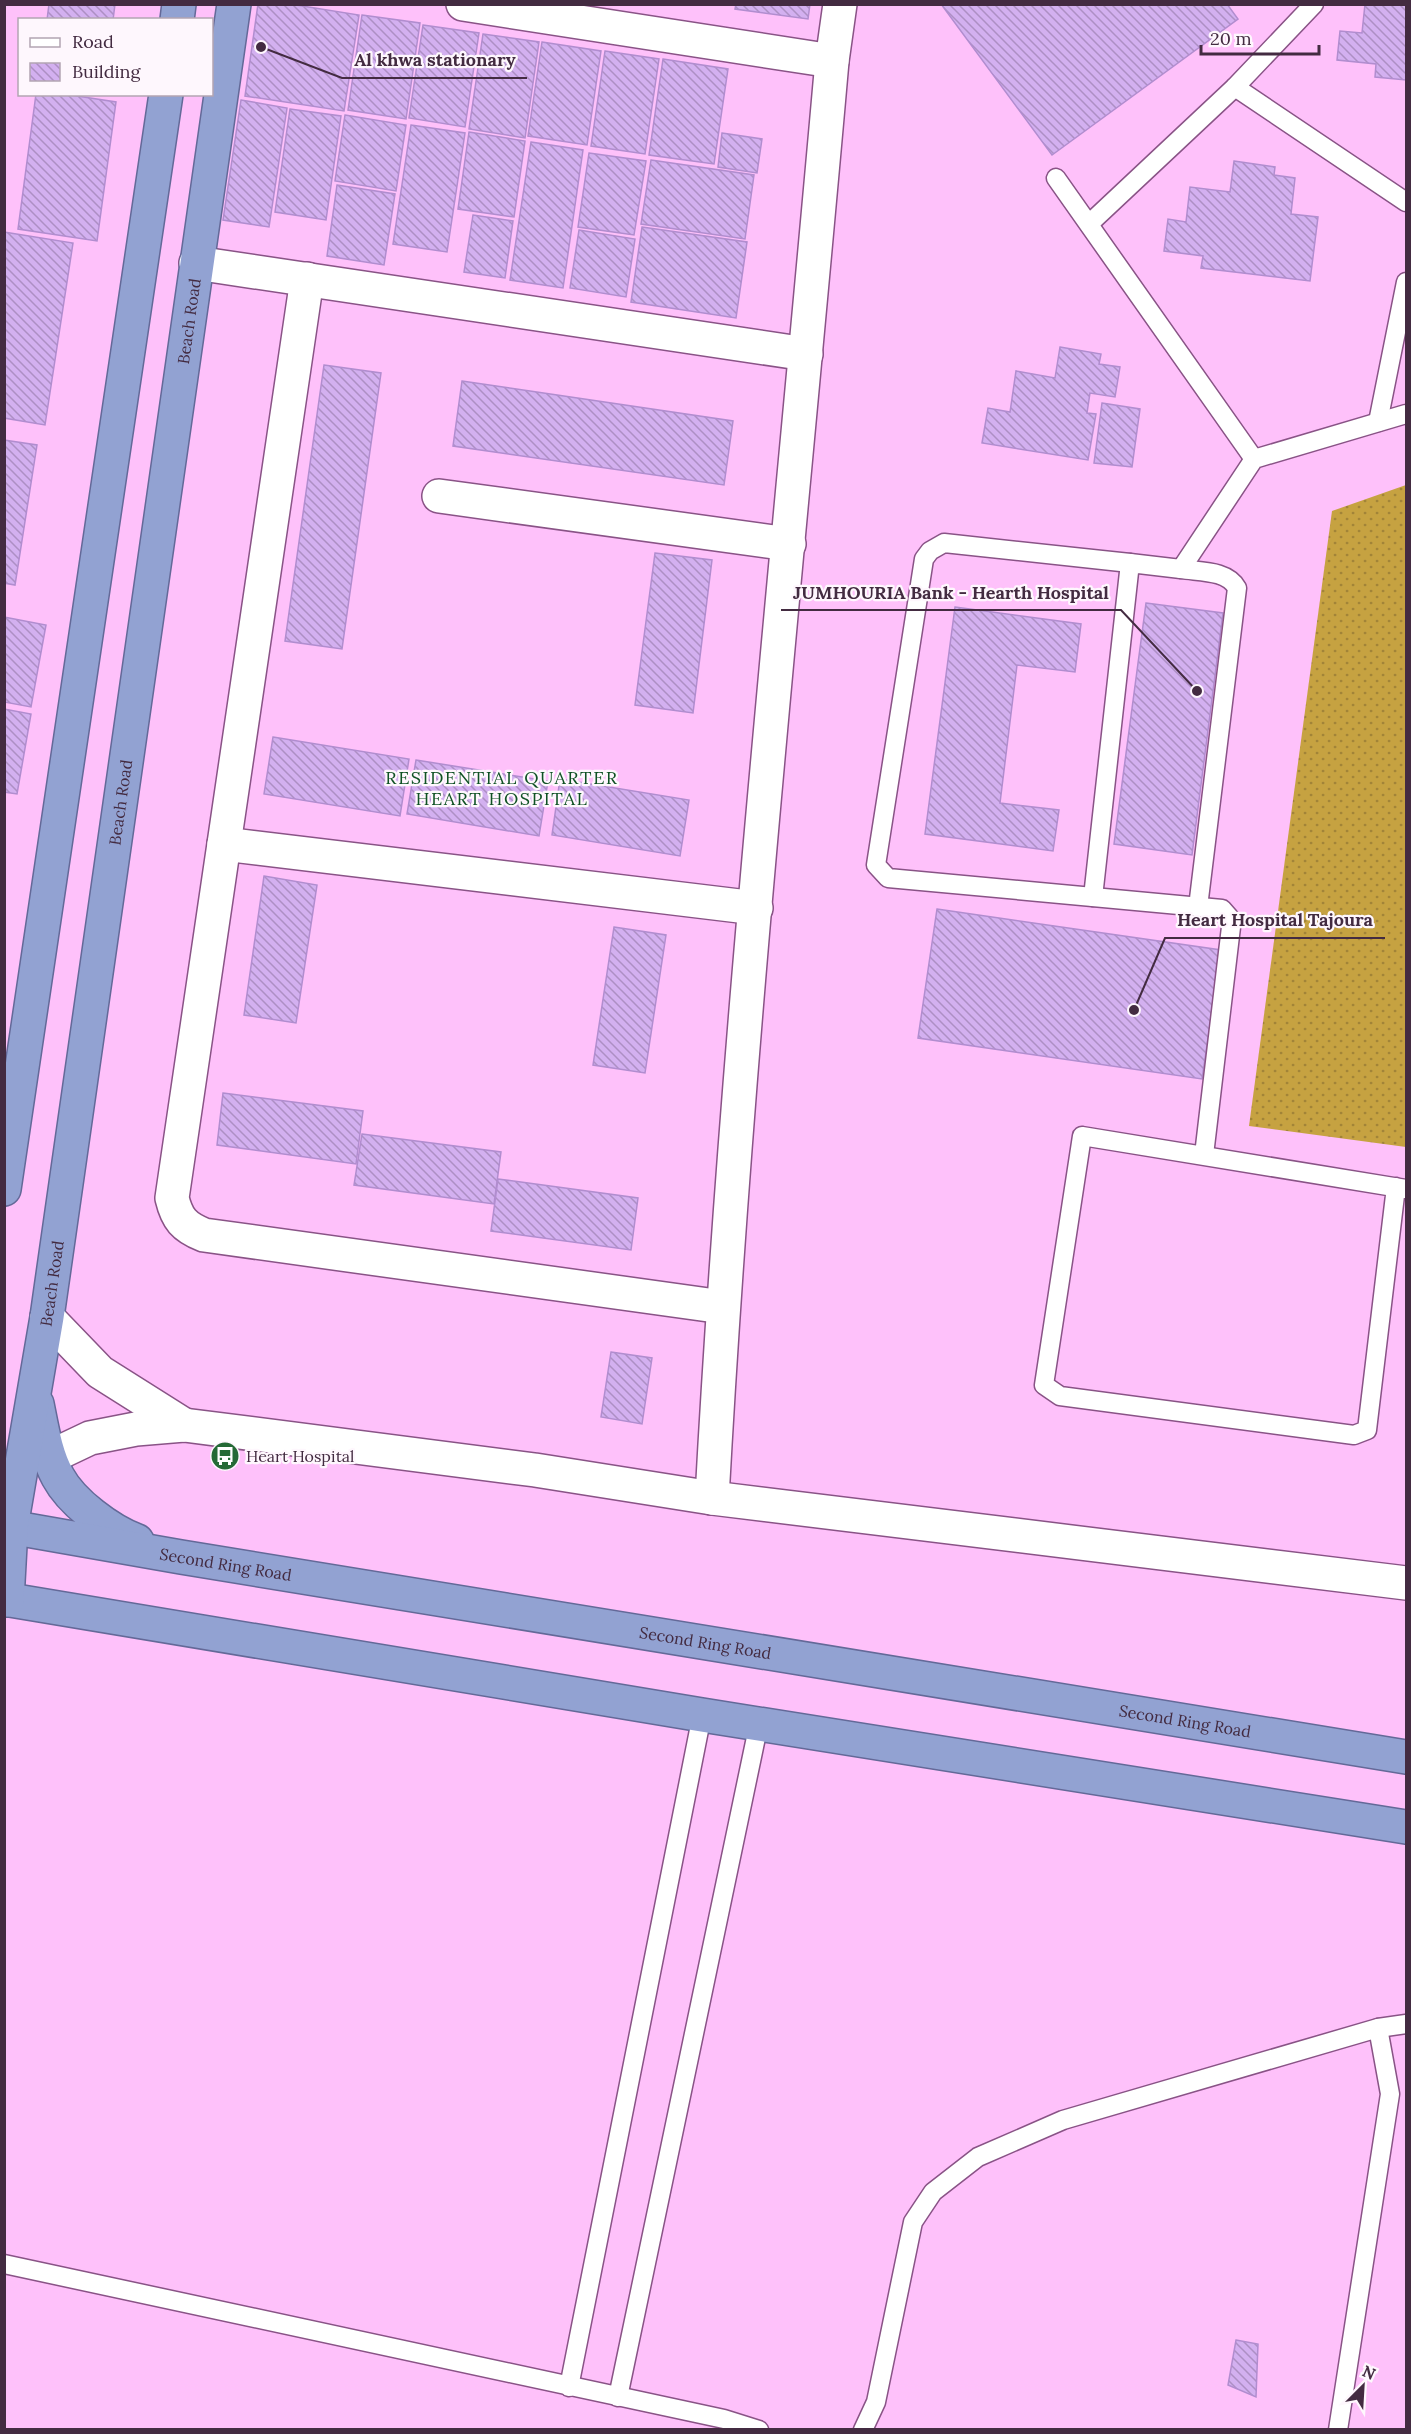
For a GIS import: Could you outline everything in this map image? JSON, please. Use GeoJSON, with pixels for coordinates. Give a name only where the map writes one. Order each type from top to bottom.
{"type":"FeatureCollection","features":[{"type":"Feature","properties":{"kind":"highway","name":"Beach Road"},"geometry":{"type":"LineString","coordinates":[[6,1599],[8,1526],[47,1317],[234,4]]}},
{"type":"Feature","properties":{"kind":"highway"},"geometry":{"type":"LineString","coordinates":[[4,1189],[166,96]]}},
{"type":"Feature","properties":{"kind":"highway"},"geometry":{"type":"LineString","coordinates":[[33,1387],[50,1457],[58,1478],[87,1511],[123,1536],[181,1557]]}},
{"type":"Feature","properties":{"kind":"highway","name":"Second Ring Road"},"geometry":{"type":"LineString","coordinates":[[8,1526],[181,1557],[1407,1757]]}},
{"type":"Feature","properties":{"kind":"highway"},"geometry":{"type":"LineString","coordinates":[[6,1599],[702,1715],[1407,1827]]}},
{"type":"Feature","properties":{"kind":"street"},"geometry":{"type":"LineString","coordinates":[[463,4],[538,10],[832,61]]}},
{"type":"Feature","properties":{"kind":"street"},"geometry":{"type":"LineString","coordinates":[[712,1498],[723,1307],[756,908],[832,61],[840,4]]}},
{"type":"Feature","properties":{"kind":"street"},"geometry":{"type":"LineString","coordinates":[[196,263],[806,354]]}},
{"type":"Feature","properties":{"kind":"street"},"geometry":{"type":"LineString","coordinates":[[307,279],[172,1198],[176,1216],[188,1229],[204,1235],[723,1307]]}},
{"type":"Feature","properties":{"kind":"street"},"geometry":{"type":"LineString","coordinates":[[439,496],[789,544]]}},
{"type":"Feature","properties":{"kind":"street"},"geometry":{"type":"LineString","coordinates":[[224,844],[756,908]]}},
{"type":"Feature","properties":{"kind":"street"},"geometry":{"type":"LineString","coordinates":[[47,1317],[100,1372],[183,1425]]}},
{"type":"Feature","properties":{"kind":"street"},"geometry":{"type":"LineString","coordinates":[[50,1457],[90,1438],[135,1429],[183,1425],[535,1470],[712,1498],[1407,1583]]}},
{"type":"Feature","properties":{"kind":"lane"},"geometry":{"type":"LineString","coordinates":[[1089,224],[1235,87],[1314,4]]}},
{"type":"Feature","properties":{"kind":"lane"},"geometry":{"type":"LineString","coordinates":[[1235,87],[1407,202]]}},
{"type":"Feature","properties":{"kind":"lane"},"geometry":{"type":"LineString","coordinates":[[1056,178],[1254,459]]}},
{"type":"Feature","properties":{"kind":"lane"},"geometry":{"type":"LineString","coordinates":[[1378,422],[1407,282]]}},
{"type":"Feature","properties":{"kind":"lane"},"geometry":{"type":"LineString","coordinates":[[1181,569],[1254,459],[1407,414]]}},
{"type":"Feature","properties":{"kind":"lane"},"geometry":{"type":"LineString","coordinates":[[1198,907],[1237,588],[1232,579],[1224,575],[1181,569],[944,543],[930,551],[924,559],[876,865],[888,878],[1198,907],[1222,909],[1231,927],[1204,1155]]}},
{"type":"Feature","properties":{"kind":"lane"},"geometry":{"type":"LineString","coordinates":[[1093,897],[1130,563]]}},
{"type":"Feature","properties":{"kind":"lane"},"geometry":{"type":"LineString","coordinates":[[1082,1136],[1204,1155],[1401,1188],[1367,1430],[1361,1434],[1354,1436],[1060,1396],[1044,1385],[1082,1136]]}},
{"type":"Feature","properties":{"kind":"lane"},"geometry":{"type":"LineString","coordinates":[[569,2387],[702,1715]]}},
{"type":"Feature","properties":{"kind":"lane"},"geometry":{"type":"LineString","coordinates":[[618,2397],[759,1723]]}},
{"type":"Feature","properties":{"kind":"lane"},"geometry":{"type":"LineString","coordinates":[[863,2430],[876,2402],[913,2222],[933,2192],[978,2157],[1063,2120],[1378,2028],[1407,2024]]}},
{"type":"Feature","properties":{"kind":"lane"},"geometry":{"type":"LineString","coordinates":[[1338,2430],[1390,2094],[1378,2028]]}},
{"type":"Feature","properties":{"kind":"lane"},"geometry":{"type":"LineString","coordinates":[[4,2264],[724,2419],[759,2430]]}},
{"type":"Feature","properties":{"kind":"shaded area"},"geometry":{"type":"Polygon","coordinates":[[[1406,485],[1406,1147],[1249,1126],[1332,511],[1406,485]]]}},
{"type":"Feature","properties":{"kind":"building"},"geometry":{"type":"Polygon","coordinates":[[[49,4],[115,4],[113,18],[47,18],[49,4]]]}},
{"type":"Feature","properties":{"kind":"building"},"geometry":{"type":"Polygon","coordinates":[[[258,4],[290,4],[359,15],[344,111],[245,96],[258,4]]]}},
{"type":"Feature","properties":{"kind":"building"},"geometry":{"type":"Polygon","coordinates":[[[736,4],[810,4],[808,19],[735,9],[736,4]]]}},
{"type":"Feature","properties":{"kind":"building"},"geometry":{"type":"Polygon","coordinates":[[[941,4],[1227,4],[1238,19],[1052,155],[941,4]]]}},
{"type":"Feature","properties":{"kind":"building"},"geometry":{"type":"Polygon","coordinates":[[[1365,4],[1406,4],[1406,80],[1375,77],[1376,64],[1337,60],[1340,31],[1362,33],[1365,4]]]}},
{"type":"Feature","properties":{"kind":"building"},"geometry":{"type":"Polygon","coordinates":[[[362,15],[420,23],[406,119],[348,110],[362,15]]]}},
{"type":"Feature","properties":{"kind":"building"},"geometry":{"type":"Polygon","coordinates":[[[423,25],[479,33],[465,127],[409,118],[423,25]]]}},
{"type":"Feature","properties":{"kind":"building"},"geometry":{"type":"Polygon","coordinates":[[[483,34],[539,42],[525,138],[469,129],[483,34]]]}},
{"type":"Feature","properties":{"kind":"building"},"geometry":{"type":"Polygon","coordinates":[[[542,42],[601,51],[587,145],[528,136],[542,42]]]}},
{"type":"Feature","properties":{"kind":"building"},"geometry":{"type":"Polygon","coordinates":[[[605,51],[659,59],[645,154],[591,146],[605,51]]]}},
{"type":"Feature","properties":{"kind":"building"},"geometry":{"type":"Polygon","coordinates":[[[663,59],[728,69],[714,164],[649,155],[663,59]]]}},
{"type":"Feature","properties":{"kind":"building"},"geometry":{"type":"Polygon","coordinates":[[[36,96],[77,96],[116,102],[97,241],[18,229],[36,96]]]}},
{"type":"Feature","properties":{"kind":"building"},"geometry":{"type":"Polygon","coordinates":[[[241,100],[287,108],[269,227],[223,220],[241,100]]]}},
{"type":"Feature","properties":{"kind":"building"},"geometry":{"type":"Polygon","coordinates":[[[290,109],[341,116],[326,220],[275,212],[290,109]]]}},
{"type":"Feature","properties":{"kind":"building"},"geometry":{"type":"Polygon","coordinates":[[[345,115],[406,125],[396,191],[335,181],[345,115]]]}},
{"type":"Feature","properties":{"kind":"building"},"geometry":{"type":"Polygon","coordinates":[[[411,125],[465,133],[447,252],[393,244],[411,125]]]}},
{"type":"Feature","properties":{"kind":"building"},"geometry":{"type":"Polygon","coordinates":[[[469,132],[525,141],[514,217],[458,209],[469,132]]]}},
{"type":"Feature","properties":{"kind":"building"},"geometry":{"type":"Polygon","coordinates":[[[722,133],[762,139],[757,173],[718,167],[722,133]]]}},
{"type":"Feature","properties":{"kind":"building"},"geometry":{"type":"Polygon","coordinates":[[[531,142],[583,150],[563,288],[510,280],[531,142]]]}},
{"type":"Feature","properties":{"kind":"building"},"geometry":{"type":"Polygon","coordinates":[[[589,153],[646,161],[634,235],[578,227],[589,153]]]}},
{"type":"Feature","properties":{"kind":"building"},"geometry":{"type":"Polygon","coordinates":[[[651,160],[754,175],[745,239],[641,224],[651,160]]]}},
{"type":"Feature","properties":{"kind":"building"},"geometry":{"type":"Polygon","coordinates":[[[1234,161],[1275,167],[1274,175],[1295,178],[1291,214],[1318,217],[1310,281],[1201,268],[1203,256],[1164,251],[1168,219],[1186,222],[1190,187],[1230,192],[1234,161]]]}},
{"type":"Feature","properties":{"kind":"building"},"geometry":{"type":"Polygon","coordinates":[[[337,185],[395,194],[384,265],[327,256],[337,185]]]}},
{"type":"Feature","properties":{"kind":"building"},"geometry":{"type":"Polygon","coordinates":[[[473,215],[513,221],[505,278],[464,272],[473,215]]]}},
{"type":"Feature","properties":{"kind":"building"},"geometry":{"type":"Polygon","coordinates":[[[642,227],[747,242],[736,318],[631,302],[642,227]]]}},
{"type":"Feature","properties":{"kind":"building"},"geometry":{"type":"Polygon","coordinates":[[[579,230],[635,239],[626,297],[570,288],[579,230]]]}},
{"type":"Feature","properties":{"kind":"building"},"geometry":{"type":"Polygon","coordinates":[[[4,232],[73,243],[45,425],[4,418],[4,232]]]}},
{"type":"Feature","properties":{"kind":"building"},"geometry":{"type":"Polygon","coordinates":[[[1060,347],[1101,354],[1099,364],[1120,367],[1115,397],[1090,393],[1087,413],[1096,414],[1088,460],[982,443],[988,408],[1010,412],[1016,371],[1055,378],[1060,347]]]}},
{"type":"Feature","properties":{"kind":"building"},"geometry":{"type":"Polygon","coordinates":[[[324,365],[381,373],[342,649],[285,641],[324,365]]]}},
{"type":"Feature","properties":{"kind":"building"},"geometry":{"type":"Polygon","coordinates":[[[462,381],[733,421],[724,485],[453,446],[462,381]]]}},
{"type":"Feature","properties":{"kind":"building"},"geometry":{"type":"Polygon","coordinates":[[[1102,403],[1140,409],[1132,467],[1094,463],[1102,403]]]}},
{"type":"Feature","properties":{"kind":"building"},"geometry":{"type":"Polygon","coordinates":[[[4,440],[37,445],[15,585],[4,583],[4,440]]]}},
{"type":"Feature","properties":{"kind":"building"},"geometry":{"type":"Polygon","coordinates":[[[655,553],[712,560],[693,713],[635,705],[655,553]]]}},
{"type":"Feature","properties":{"kind":"building"},"geometry":{"type":"Polygon","coordinates":[[[1146,603],[1223,613],[1192,855],[1114,844],[1146,603]]]}},
{"type":"Feature","properties":{"kind":"building"},"geometry":{"type":"Polygon","coordinates":[[[955,607],[1081,624],[1075,672],[1017,665],[1000,803],[1059,810],[1053,851],[925,834],[955,607]]]}},
{"type":"Feature","properties":{"kind":"building"},"geometry":{"type":"Polygon","coordinates":[[[4,617],[46,625],[31,707],[4,702],[4,617]]]}},
{"type":"Feature","properties":{"kind":"building"},"geometry":{"type":"Polygon","coordinates":[[[4,709],[31,714],[17,794],[4,792],[4,709]]]}},
{"type":"Feature","properties":{"kind":"building"},"geometry":{"type":"Polygon","coordinates":[[[273,737],[409,759],[400,816],[264,794],[273,737]]]}},
{"type":"Feature","properties":{"kind":"building"},"geometry":{"type":"Polygon","coordinates":[[[416,760],[548,781],[539,836],[407,814],[416,760]]]}},
{"type":"Feature","properties":{"kind":"building"},"geometry":{"type":"Polygon","coordinates":[[[560,779],[689,800],[680,856],[552,835],[560,779]]]}},
{"type":"Feature","properties":{"kind":"building"},"geometry":{"type":"Polygon","coordinates":[[[264,876],[317,885],[296,1023],[244,1015],[264,876]]]}},
{"type":"Feature","properties":{"kind":"building"},"geometry":{"type":"Polygon","coordinates":[[[937,909],[1221,950],[1202,1079],[918,1038],[937,909]]]}},
{"type":"Feature","properties":{"kind":"building"},"geometry":{"type":"Polygon","coordinates":[[[614,927],[666,935],[645,1073],[593,1065],[614,927]]]}},
{"type":"Feature","properties":{"kind":"building"},"geometry":{"type":"Polygon","coordinates":[[[223,1093],[363,1111],[356,1164],[217,1145],[223,1093]]]}},
{"type":"Feature","properties":{"kind":"building"},"geometry":{"type":"Polygon","coordinates":[[[362,1134],[501,1152],[494,1204],[354,1185],[362,1134]]]}},
{"type":"Feature","properties":{"kind":"building"},"geometry":{"type":"Polygon","coordinates":[[[498,1179],[638,1198],[631,1250],[491,1231],[498,1179]]]}},
{"type":"Feature","properties":{"kind":"building"},"geometry":{"type":"Polygon","coordinates":[[[611,1352],[652,1358],[642,1424],[601,1417],[611,1352]]]}},
{"type":"Feature","properties":{"kind":"building"},"geometry":{"type":"Polygon","coordinates":[[[1236,2340],[1258,2344],[1256,2397],[1228,2385],[1236,2340]]]}},
{"type":"Feature","properties":{"kind":"place","name":"Al khwa stationary"},"geometry":{"type":"Point","coordinates":[261,47]}},
{"type":"Feature","properties":{"kind":"place","name":"JUMHOURIA Bank - Hearth Hospital"},"geometry":{"type":"Point","coordinates":[1197,691]}},
{"type":"Feature","properties":{"kind":"place","name":"Heart Hospital Tajoura"},"geometry":{"type":"Point","coordinates":[1134,1010]}},
{"type":"Feature","properties":{"kind":"place","name":"Heart Hospital"},"geometry":{"type":"Point","coordinates":[225,1456]}},
{"type":"Feature","properties":{"kind":"district","name":"RESIDENTIAL QUARTER HEART HOSPITAL"},"geometry":{"type":"Point","coordinates":[502,787]}}]}
